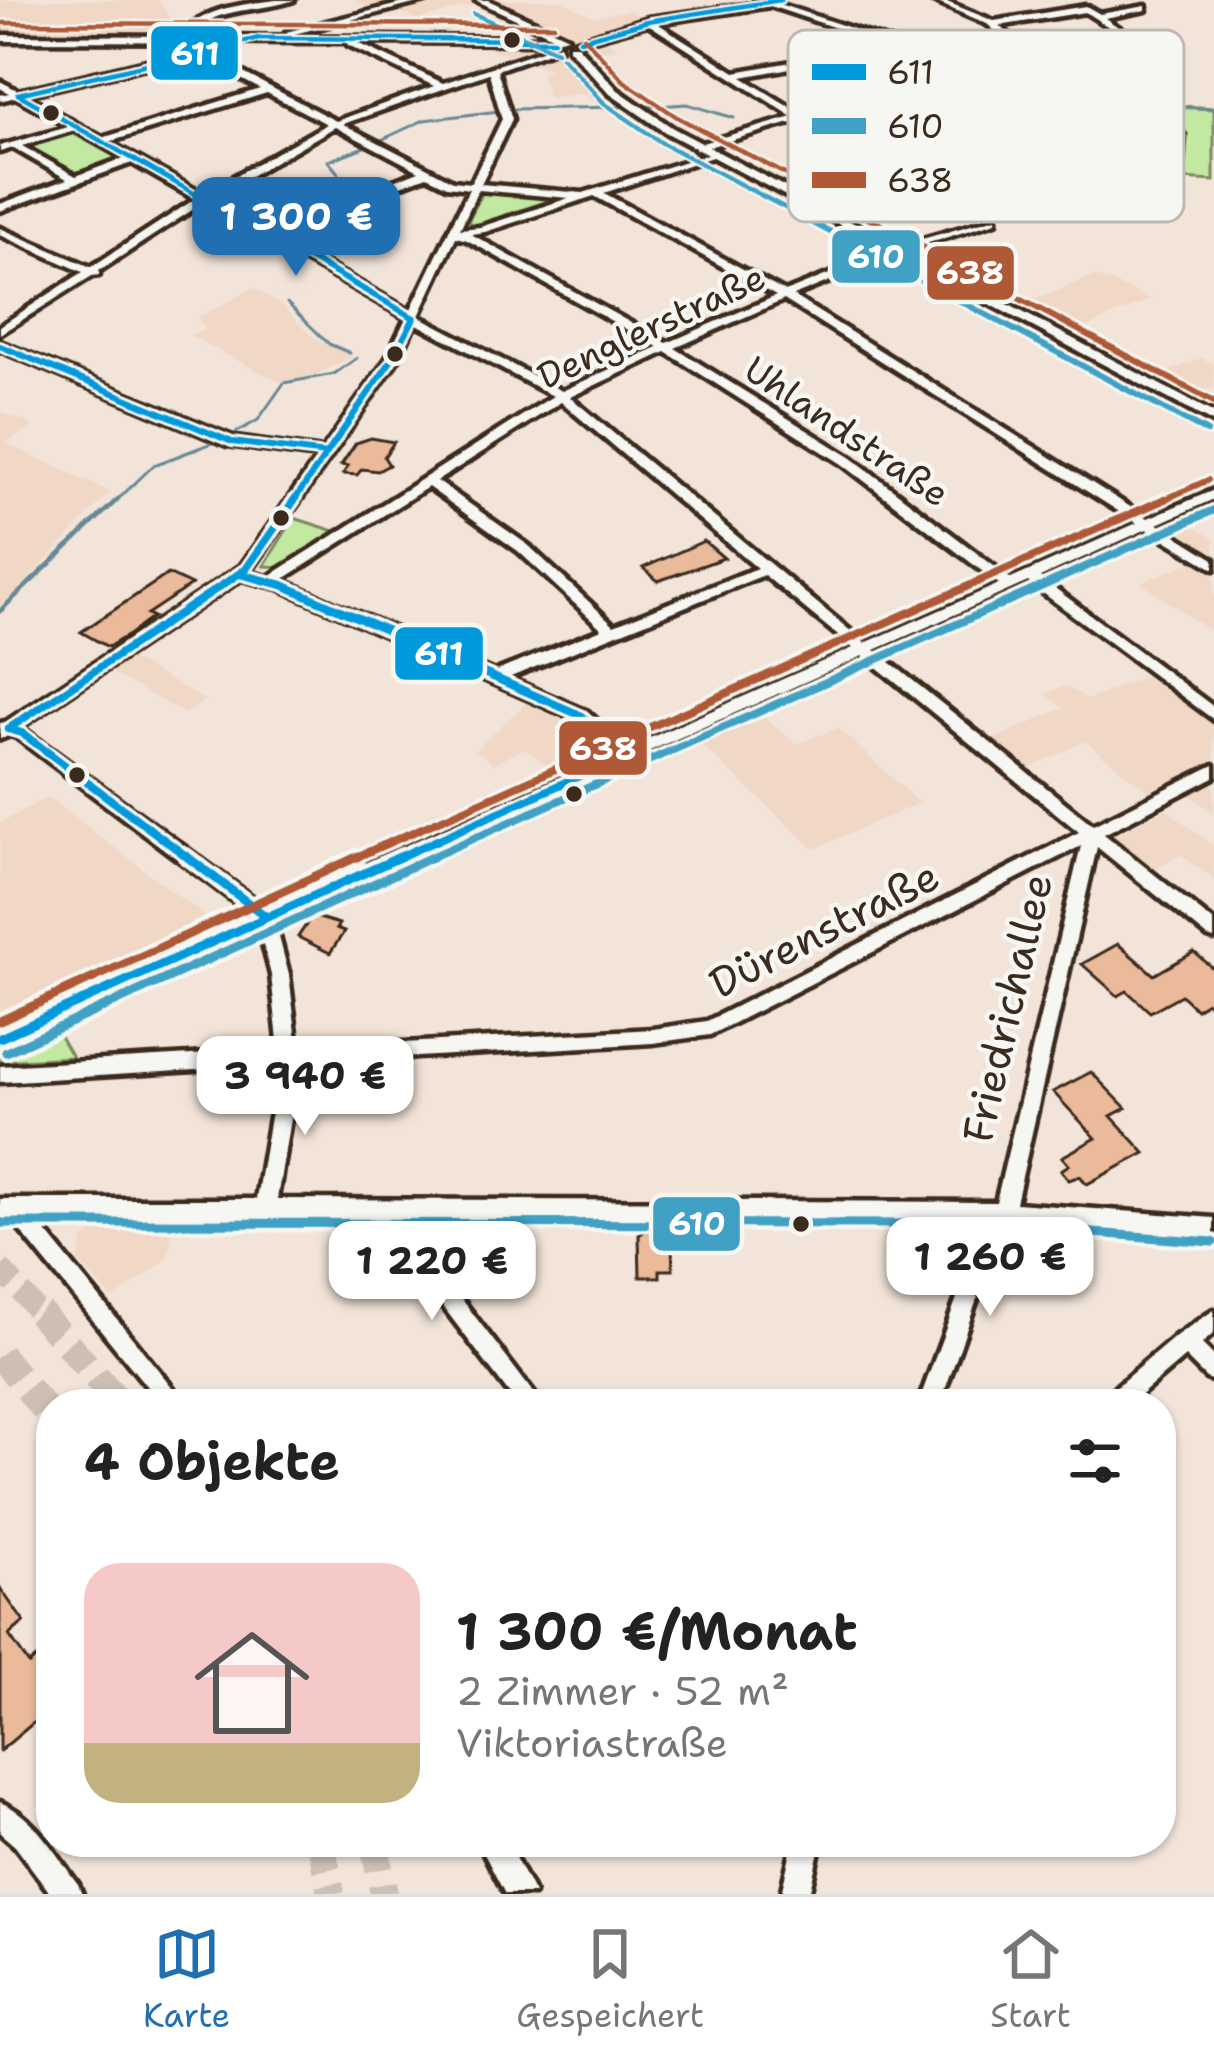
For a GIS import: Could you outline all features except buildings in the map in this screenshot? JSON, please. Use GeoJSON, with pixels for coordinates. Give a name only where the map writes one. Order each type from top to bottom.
{"type":"FeatureCollection","features":[{"type":"Feature","properties":{"kind":"main road"},"geometry":{"type":"LineString","coordinates":[[480,0],[565,42],[614,92],[705,151],[788,196]]}},
{"type":"Feature","properties":{"kind":"main road"},"geometry":{"type":"LineString","coordinates":[[837,222],[1214,419]]}},
{"type":"Feature","properties":{"kind":"street"},"geometry":{"type":"LineString","coordinates":[[183,38],[191,24],[205,17],[290,0]]}},
{"type":"Feature","properties":{"kind":"street"},"geometry":{"type":"LineString","coordinates":[[0,98],[426,0]]}},
{"type":"Feature","properties":{"kind":"street"},"geometry":{"type":"LineString","coordinates":[[0,331],[202,199],[332,125],[565,42],[648,22],[781,0]]}},
{"type":"Feature","properties":{"kind":"street"},"geometry":{"type":"LineString","coordinates":[[935,0],[1001,30]]}},
{"type":"Feature","properties":{"kind":"street"},"geometry":{"type":"LineString","coordinates":[[763,2],[848,30]]}},
{"type":"Feature","properties":{"kind":"street"},"geometry":{"type":"LineString","coordinates":[[1102,16],[1143,8]]}},
{"type":"Feature","properties":{"kind":"street"},"geometry":{"type":"LineString","coordinates":[[994,24],[1084,9],[1102,16],[1116,30]]}},
{"type":"Feature","properties":{"kind":"street"},"geometry":{"type":"LineString","coordinates":[[648,22],[788,110]]}},
{"type":"Feature","properties":{"kind":"street"},"geometry":{"type":"LineString","coordinates":[[0,38],[565,42]]}},
{"type":"Feature","properties":{"kind":"street"},"geometry":{"type":"LineString","coordinates":[[342,39],[444,87]]}},
{"type":"Feature","properties":{"kind":"street"},"geometry":{"type":"LineString","coordinates":[[198,52],[451,184],[589,194],[784,296],[1214,565]]}},
{"type":"Feature","properties":{"kind":"street"},"geometry":{"type":"LineString","coordinates":[[735,75],[788,66]]}},
{"type":"Feature","properties":{"kind":"street"},"geometry":{"type":"LineString","coordinates":[[3,729],[241,574],[394,358],[414,318],[508,116],[493,70]]}},
{"type":"Feature","properties":{"kind":"street"},"geometry":{"type":"LineString","coordinates":[[0,83],[414,318],[562,396],[1214,932]]}},
{"type":"Feature","properties":{"kind":"street"},"geometry":{"type":"LineString","coordinates":[[102,141],[266,90]]}},
{"type":"Feature","properties":{"kind":"street"},"geometry":{"type":"LineString","coordinates":[[473,234],[788,122]]}},
{"type":"Feature","properties":{"kind":"street"},"geometry":{"type":"LineString","coordinates":[[0,148],[77,127]]}},
{"type":"Feature","properties":{"kind":"street"},"geometry":{"type":"LineString","coordinates":[[14,145],[74,179]]}},
{"type":"Feature","properties":{"kind":"street"},"geometry":{"type":"LineString","coordinates":[[0,208],[132,159]]}},
{"type":"Feature","properties":{"kind":"street"},"geometry":{"type":"LineString","coordinates":[[354,200],[427,172]]}},
{"type":"Feature","properties":{"kind":"street","name":"Denglerstraße"},"geometry":{"type":"LineString","coordinates":[[277,583],[434,485],[562,396],[664,346],[784,296],[893,252],[986,222]]}},
{"type":"Feature","properties":{"kind":"street"},"geometry":{"type":"LineString","coordinates":[[0,231],[95,273]]}},
{"type":"Feature","properties":{"kind":"street","name":"Uhlandstraße"},"geometry":{"type":"LineString","coordinates":[[455,233],[473,234],[664,346],[862,471],[1010,585]]}},
{"type":"Feature","properties":{"kind":"street"},"geometry":{"type":"LineString","coordinates":[[0,346],[232,442],[326,454]]}},
{"type":"Feature","properties":{"kind":"street"},"geometry":{"type":"LineString","coordinates":[[434,485],[524,548],[611,630]]}},
{"type":"Feature","properties":{"kind":"street"},"geometry":{"type":"LineString","coordinates":[[0,1038],[264,915],[1214,494]]}},
{"type":"Feature","properties":{"kind":"street"},"geometry":{"type":"LineString","coordinates":[[493,678],[767,569]]}},
{"type":"Feature","properties":{"kind":"street"},"geometry":{"type":"LineString","coordinates":[[241,574],[277,583],[590,721],[626,755]]}},
{"type":"Feature","properties":{"kind":"street"},"geometry":{"type":"LineString","coordinates":[[1030,576],[1214,715]]}},
{"type":"Feature","properties":{"kind":"street"},"geometry":{"type":"LineString","coordinates":[[3,729],[22,734],[264,915],[280,975],[290,1059],[265,1208]]}},
{"type":"Feature","properties":{"kind":"street","name":"Dürenstraße"},"geometry":{"type":"LineString","coordinates":[[0,1073],[653,1036],[710,1028],[1214,770]]}},
{"type":"Feature","properties":{"kind":"street","name":"Friedrichallee"},"geometry":{"type":"LineString","coordinates":[[933,1389],[993,1226],[1004,1210],[1092,833]]}},
{"type":"Feature","properties":{"kind":"street"},"geometry":{"type":"LineString","coordinates":[[380,1207],[520,1389]]}},
{"type":"Feature","properties":{"kind":"street"},"geometry":{"type":"LineString","coordinates":[[7,1208],[1004,1210],[1214,1227]]}},
{"type":"Feature","properties":{"kind":"street"},"geometry":{"type":"LineString","coordinates":[[7,1208],[162,1389]]}},
{"type":"Feature","properties":{"kind":"street"},"geometry":{"type":"LineString","coordinates":[[1130,1389],[1214,1320]]}},
{"type":"Feature","properties":{"kind":"street"},"geometry":{"type":"LineString","coordinates":[[1185,1342],[1214,1371]]}},
{"type":"Feature","properties":{"kind":"street"},"geometry":{"type":"LineString","coordinates":[[0,1815],[36,1851]]}},
{"type":"Feature","properties":{"kind":"street"},"geometry":{"type":"LineString","coordinates":[[41,1857],[68,1894]]}},
{"type":"Feature","properties":{"kind":"street"},"geometry":{"type":"LineString","coordinates":[[499,1857],[520,1894]]}},
{"type":"Feature","properties":{"kind":"street"},"geometry":{"type":"LineString","coordinates":[[795,1894],[804,1857]]}},
{"type":"Feature","properties":{"kind":"shaded area"},"geometry":{"type":"Polygon","coordinates":[[[0,0],[158,0],[178,30],[172,34],[0,33],[0,0]]]}},
{"type":"Feature","properties":{"kind":"shaded area"},"geometry":{"type":"Polygon","coordinates":[[[354,0],[560,0],[595,17],[629,10],[649,23],[602,37],[617,48],[588,53],[628,97],[590,99],[583,93],[549,98],[541,75],[551,70],[476,44],[540,44],[551,35],[480,3],[417,20],[395,10],[381,14],[354,0]]]}},
{"type":"Feature","properties":{"kind":"shaded area"},"geometry":{"type":"Polygon","coordinates":[[[1095,276],[1151,299],[1066,336],[1013,308],[1095,276]]]}},
{"type":"Feature","properties":{"kind":"shaded area"},"geometry":{"type":"Polygon","coordinates":[[[254,288],[282,306],[314,338],[354,356],[309,378],[280,382],[190,336],[205,329],[197,318],[254,288]]]}},
{"type":"Feature","properties":{"kind":"shaded area"},"geometry":{"type":"Polygon","coordinates":[[[1202,358],[1214,365],[1214,387],[1184,398],[1149,379],[1202,358]]]}},
{"type":"Feature","properties":{"kind":"shaded area"},"geometry":{"type":"Polygon","coordinates":[[[0,411],[34,426],[5,443],[110,492],[0,609],[0,411]]]}},
{"type":"Feature","properties":{"kind":"shaded area"},"geometry":{"type":"Polygon","coordinates":[[[1181,517],[1214,539],[1214,634],[1141,583],[1209,554],[1168,527],[1181,517]]]}},
{"type":"Feature","properties":{"kind":"shaded area"},"geometry":{"type":"Polygon","coordinates":[[[128,657],[205,700],[185,714],[107,670],[128,657]]]}},
{"type":"Feature","properties":{"kind":"shaded area"},"geometry":{"type":"Polygon","coordinates":[[[1158,671],[1214,715],[1214,770],[1203,776],[1214,785],[1214,813],[1181,788],[1158,799],[1085,741],[1019,773],[984,744],[1064,708],[1046,694],[1066,686],[1088,700],[1158,671]]]}},
{"type":"Feature","properties":{"kind":"shaded area"},"geometry":{"type":"Polygon","coordinates":[[[527,702],[577,724],[605,753],[559,774],[523,748],[494,764],[475,750],[527,702]]]}},
{"type":"Feature","properties":{"kind":"shaded area"},"geometry":{"type":"Polygon","coordinates":[[[754,710],[797,744],[838,728],[919,803],[814,849],[691,735],[754,710]]]}},
{"type":"Feature","properties":{"kind":"shaded area"},"geometry":{"type":"Polygon","coordinates":[[[48,797],[210,920],[210,926],[0,1024],[0,823],[48,797]]]}},
{"type":"Feature","properties":{"kind":"shaded area"},"geometry":{"type":"Polygon","coordinates":[[[1166,809],[1214,846],[1214,879],[1181,855],[1149,872],[1108,839],[1166,809]]]}},
{"type":"Feature","properties":{"kind":"shaded area"},"geometry":{"type":"Polygon","coordinates":[[[106,1224],[175,1224],[167,1259],[113,1299],[78,1261],[83,1239],[106,1224]]]}},
{"type":"Feature","properties":{"kind":"green space"},"geometry":{"type":"Polygon","coordinates":[[[1184,106],[1214,108],[1214,181],[1184,179],[1184,106]]]}},
{"type":"Feature","properties":{"kind":"green space"},"geometry":{"type":"Polygon","coordinates":[[[72,133],[120,159],[73,174],[28,145],[72,133]]]}},
{"type":"Feature","properties":{"kind":"green space"},"geometry":{"type":"Polygon","coordinates":[[[484,190],[560,197],[475,225],[468,221],[484,190]]]}},
{"type":"Feature","properties":{"kind":"green space"},"geometry":{"type":"Polygon","coordinates":[[[294,518],[338,532],[282,567],[264,566],[294,518]]]}},
{"type":"Feature","properties":{"kind":"green space"},"geometry":{"type":"Polygon","coordinates":[[[54,1026],[72,1057],[0,1061],[0,1051],[54,1026]]]}},
{"type":"Feature","properties":{"kind":"waterway"},"geometry":{"type":"LineString","coordinates":[[642,107],[687,104],[734,118]]}},
{"type":"Feature","properties":{"kind":"waterway"},"geometry":{"type":"LineString","coordinates":[[515,109],[621,107]]}},
{"type":"Feature","properties":{"kind":"waterway"},"geometry":{"type":"LineString","coordinates":[[1184,108],[1214,109]]}},
{"type":"Feature","properties":{"kind":"waterway"},"geometry":{"type":"LineString","coordinates":[[379,141],[424,120],[499,111]]}},
{"type":"Feature","properties":{"kind":"waterway"},"geometry":{"type":"LineString","coordinates":[[303,209],[302,202],[310,193],[338,187],[339,174],[328,161],[364,147]]}},
{"type":"Feature","properties":{"kind":"waterway"},"geometry":{"type":"LineString","coordinates":[[287,303],[329,344],[350,353]]}},
{"type":"Feature","properties":{"kind":"waterway"},"geometry":{"type":"LineString","coordinates":[[234,434],[258,420],[284,383],[334,374],[357,358]]}},
{"type":"Feature","properties":{"kind":"waterway"},"geometry":{"type":"LineString","coordinates":[[115,502],[154,465],[215,442]]}},
{"type":"Feature","properties":{"kind":"waterway"},"geometry":{"type":"LineString","coordinates":[[0,611],[118,499]]}},
{"type":"Feature","properties":{"kind":"tunnel"},"geometry":{"type":"LineString","coordinates":[[0,1268],[41,1315]]}},
{"type":"Feature","properties":{"kind":"tunnel"},"geometry":{"type":"LineString","coordinates":[[39,1312],[107,1389]]}},
{"type":"Feature","properties":{"kind":"tunnel"},"geometry":{"type":"LineString","coordinates":[[0,1355],[36,1399]]}},
{"type":"Feature","properties":{"kind":"tunnel"},"geometry":{"type":"LineString","coordinates":[[324,1857],[331,1894]]}},
{"type":"Feature","properties":{"kind":"tunnel"},"geometry":{"type":"LineString","coordinates":[[377,1857],[384,1894]]}},
{"type":"Feature","properties":{"kind":"transit line","name":"611"},"geometry":{"type":"LineString","coordinates":[[580,40],[648,21],[781,0]]}},
{"type":"Feature","properties":{"kind":"transit line","name":"610"},"geometry":{"type":"LineString","coordinates":[[474,14],[557,51]]}},
{"type":"Feature","properties":{"kind":"transit line","name":"638"},"geometry":{"type":"LineString","coordinates":[[0,23],[554,25]]}},
{"type":"Feature","properties":{"kind":"transit line","name":"638"},"geometry":{"type":"LineString","coordinates":[[584,37],[624,81],[677,117],[788,176]]}},
{"type":"Feature","properties":{"kind":"transit line","name":"611"},"geometry":{"type":"LineString","coordinates":[[18,94],[259,38],[554,40]]}},
{"type":"Feature","properties":{"kind":"transit line","name":"610"},"geometry":{"type":"LineString","coordinates":[[562,57],[604,103],[662,143],[788,210]]}},
{"type":"Feature","properties":{"kind":"transit line","name":"611"},"geometry":{"type":"LineString","coordinates":[[18,94],[414,318]]}},
{"type":"Feature","properties":{"kind":"transit line","name":"610"},"geometry":{"type":"LineString","coordinates":[[811,222],[1207,432]]}},
{"type":"Feature","properties":{"kind":"transit line","name":"638"},"geometry":{"type":"LineString","coordinates":[[875,222],[1214,402]]}},
{"type":"Feature","properties":{"kind":"transit line","name":"611"},"geometry":{"type":"LineString","coordinates":[[8,729],[246,569],[393,358],[414,318]]}},
{"type":"Feature","properties":{"kind":"transit line","name":"611"},"geometry":{"type":"LineString","coordinates":[[0,346],[232,442],[326,454]]}},
{"type":"Feature","properties":{"kind":"transit line","name":"638"},"geometry":{"type":"LineString","coordinates":[[0,1021],[258,901],[1208,480]]}},
{"type":"Feature","properties":{"kind":"transit line","name":"610"},"geometry":{"type":"LineString","coordinates":[[6,1052],[270,929],[1214,510]]}},
{"type":"Feature","properties":{"kind":"transit line","name":"611"},"geometry":{"type":"LineString","coordinates":[[240,574],[283,585],[582,716],[626,755]]}},
{"type":"Feature","properties":{"kind":"transit line","name":"611"},"geometry":{"type":"LineString","coordinates":[[8,729],[22,733],[264,915]]}},
{"type":"Feature","properties":{"kind":"transit line","name":"611"},"geometry":{"type":"LineString","coordinates":[[0,1038],[626,755]]}},
{"type":"Feature","properties":{"kind":"transit line","name":"610"},"geometry":{"type":"LineString","coordinates":[[0,1223],[972,1224],[1213,1242]]}}]}
